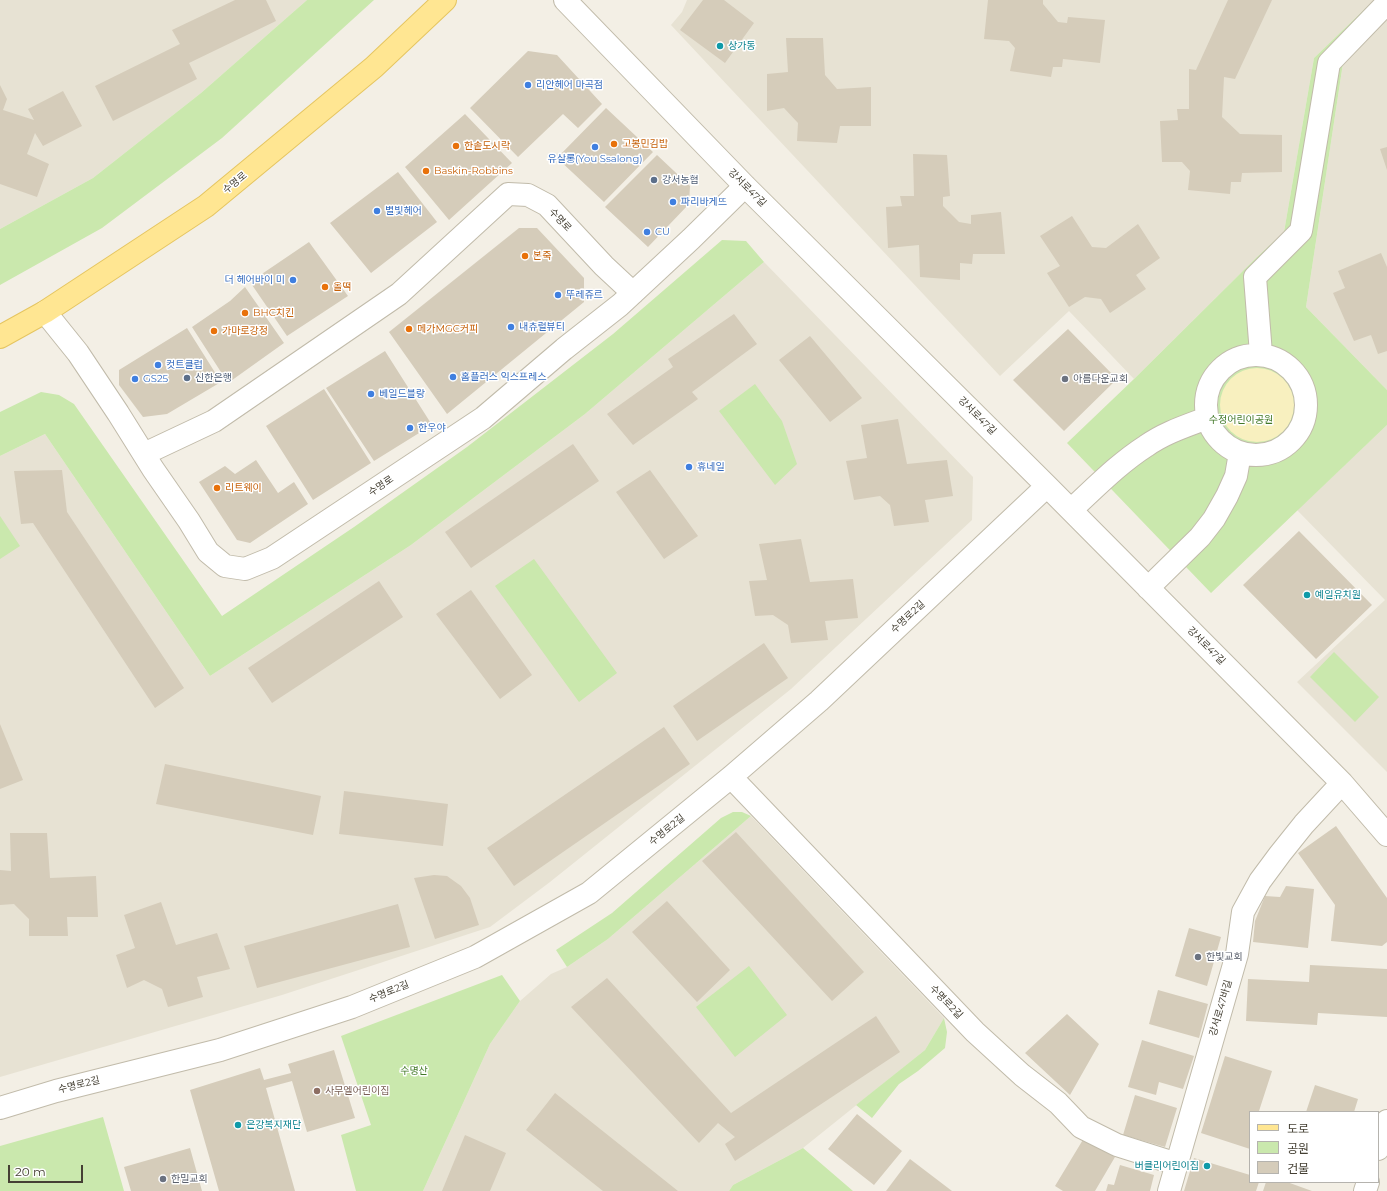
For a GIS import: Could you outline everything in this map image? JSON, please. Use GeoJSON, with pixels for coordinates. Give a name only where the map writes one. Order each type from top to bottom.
{"type":"FeatureCollection","features":[{"type":"Feature","properties":{"kind":"main road","name":"수명로"},"geometry":{"type":"LineString","coordinates":[[0,337],[45,312],[206,206],[374,68],[445,0]]}},
{"type":"Feature","properties":{"kind":"street","name":"강서로47길"},"geometry":{"type":"LineString","coordinates":[[565,0],[745,186],[1047,486],[1342,783],[1387,835]]}},
{"type":"Feature","properties":{"kind":"street"},"geometry":{"type":"LineString","coordinates":[[1261,354],[1255,277],[1301,231],[1329,63],[1387,3]]}},
{"type":"Feature","properties":{"kind":"street","name":"수명로"},"geometry":{"type":"LineString","coordinates":[[45,312],[78,353],[144,454],[152,469],[189,521],[208,552],[225,566],[245,569],[272,558],[482,418],[564,349],[620,306],[745,186]]}},
{"type":"Feature","properties":{"kind":"street","name":"수명로"},"geometry":{"type":"LineString","coordinates":[[144,454],[214,422],[399,294],[508,194],[528,195],[547,205],[604,266],[633,293]]}},
{"type":"Feature","properties":{"kind":"street"},"geometry":{"type":"LineString","coordinates":[[1261,354],[1277,359],[1290,368],[1301,381],[1306,398],[1306,415],[1300,431],[1289,444],[1274,453],[1258,456],[1240,453],[1225,445],[1214,434],[1207,418],[1205,402],[1209,386],[1217,372],[1230,362],[1244,355],[1261,354]]}},
{"type":"Feature","properties":{"kind":"street"},"geometry":{"type":"LineString","coordinates":[[1071,510],[1116,469],[1146,446],[1175,430],[1207,418]]}},
{"type":"Feature","properties":{"kind":"street"},"geometry":{"type":"LineString","coordinates":[[1148,588],[1200,537],[1214,519],[1236,476],[1240,453]]}},
{"type":"Feature","properties":{"kind":"street","name":"수명로2길"},"geometry":{"type":"LineString","coordinates":[[0,1108],[56,1091],[220,1050],[352,1007],[475,957],[590,893],[731,778],[819,700],[1047,486]]}},
{"type":"Feature","properties":{"kind":"street","name":"수명로2길"},"geometry":{"type":"LineString","coordinates":[[731,778],[983,1040],[1058,1103],[1081,1127],[1117,1145],[1177,1164]]}},
{"type":"Feature","properties":{"kind":"street","name":"강서로47바길"},"geometry":{"type":"LineString","coordinates":[[1169,1191],[1237,954],[1243,912],[1260,881],[1280,854],[1304,824],[1342,783]]}},
{"type":"Feature","properties":{"kind":"street"},"geometry":{"type":"LineString","coordinates":[[1379,1147],[1387,1121]]}},
{"type":"Feature","properties":{"kind":"shaded area"},"geometry":{"type":"Polygon","coordinates":[[[0,0],[307,0],[201,93],[93,178],[0,229],[0,0]]]}},
{"type":"Feature","properties":{"kind":"shaded area"},"geometry":{"type":"Polygon","coordinates":[[[687,0],[1374,0],[1314,58],[1284,232],[1134,379],[1069,311],[1000,376],[671,25],[682,12],[687,0]]]}},
{"type":"Feature","properties":{"kind":"shaded area"},"geometry":{"type":"Polygon","coordinates":[[[1387,19],[1387,390],[1306,307],[1343,63],[1387,19]]]}},
{"type":"Feature","properties":{"kind":"shaded area"},"geometry":{"type":"Polygon","coordinates":[[[764,262],[973,477],[972,520],[791,689],[550,882],[490,927],[282,995],[0,1077],[0,456],[45,434],[210,676],[411,545],[585,414],[764,262]]]}},
{"type":"Feature","properties":{"kind":"shaded area"},"geometry":{"type":"Polygon","coordinates":[[[1387,425],[1387,772],[1297,682],[1385,600],[1297,510],[1387,425]]]}},
{"type":"Feature","properties":{"kind":"shaded area"},"geometry":{"type":"Polygon","coordinates":[[[751,816],[944,1018],[925,1050],[803,1148],[733,1185],[729,1191],[423,1191],[490,1044],[520,1001],[551,974],[567,967],[608,939],[751,816]]]}},
{"type":"Feature","properties":{"kind":"green space"},"geometry":{"type":"Polygon","coordinates":[[[307,0],[374,0],[222,138],[102,228],[0,285],[0,229],[93,178],[201,93],[307,0]]]}},
{"type":"Feature","properties":{"kind":"green space","name":"수정어린이공원"},"geometry":{"type":"Polygon","coordinates":[[[1374,0],[1387,0],[1387,19],[1343,63],[1306,307],[1387,390],[1387,425],[1211,593],[1067,443],[1284,232],[1314,58],[1374,0]]]}},
{"type":"Feature","properties":{"kind":"green space"},"geometry":{"type":"Polygon","coordinates":[[[722,240],[746,241],[764,262],[585,414],[411,545],[210,676],[45,434],[0,456],[0,412],[41,392],[59,395],[74,404],[222,616],[354,527],[467,447],[613,334],[722,240]]]}},
{"type":"Feature","properties":{"kind":"green space"},"geometry":{"type":"Polygon","coordinates":[[[755,384],[782,421],[797,464],[775,485],[719,411],[755,384]]]}},
{"type":"Feature","properties":{"kind":"green space"},"geometry":{"type":"Polygon","coordinates":[[[0,516],[20,546],[0,559],[0,516]]]}},
{"type":"Feature","properties":{"kind":"green space"},"geometry":{"type":"Polygon","coordinates":[[[534,559],[617,673],[579,702],[495,586],[534,559]]]}},
{"type":"Feature","properties":{"kind":"green space"},"geometry":{"type":"Polygon","coordinates":[[[1334,652],[1379,697],[1355,722],[1310,677],[1334,652]]]}},
{"type":"Feature","properties":{"kind":"green space"},"geometry":{"type":"Polygon","coordinates":[[[733,812],[742,812],[751,816],[608,939],[567,967],[556,950],[612,913],[721,818],[733,812]]]}},
{"type":"Feature","properties":{"kind":"green space"},"geometry":{"type":"Polygon","coordinates":[[[749,966],[787,1015],[735,1057],[696,1007],[749,966]]]}},
{"type":"Feature","properties":{"kind":"green space","name":"수명산"},"geometry":{"type":"Polygon","coordinates":[[[502,975],[520,1001],[490,1044],[423,1191],[356,1191],[341,1135],[371,1125],[341,1036],[502,975]]]}},
{"type":"Feature","properties":{"kind":"green space"},"geometry":{"type":"Polygon","coordinates":[[[944,1018],[947,1032],[945,1048],[918,1071],[899,1084],[872,1118],[856,1105],[925,1050],[944,1018]]]}},
{"type":"Feature","properties":{"kind":"green space"},"geometry":{"type":"Polygon","coordinates":[[[103,1117],[124,1191],[0,1191],[0,1146],[103,1117]]]}},
{"type":"Feature","properties":{"kind":"green space"},"geometry":{"type":"Polygon","coordinates":[[[803,1148],[853,1191],[729,1191],[733,1185],[803,1148]]]}},
{"type":"Feature","properties":{"kind":"sand"},"geometry":{"type":"Polygon","coordinates":[[[1257,368],[1271,371],[1283,379],[1291,391],[1294,405],[1291,419],[1283,431],[1271,439],[1257,442],[1243,439],[1231,431],[1223,419],[1220,405],[1223,391],[1231,379],[1243,371],[1257,368]]]}},
{"type":"Feature","properties":{"kind":"building"},"geometry":{"type":"Polygon","coordinates":[[[235,0],[266,0],[276,21],[189,63],[197,79],[113,121],[95,86],[180,44],[172,30],[235,0]]]}},
{"type":"Feature","properties":{"kind":"building","name":"상가동"},"geometry":{"type":"Polygon","coordinates":[[[703,0],[724,0],[754,23],[725,63],[680,30],[703,0]]]}},
{"type":"Feature","properties":{"kind":"building"},"geometry":{"type":"Polygon","coordinates":[[[988,0],[1043,0],[1043,4],[1058,22],[1067,23],[1068,17],[1105,20],[1100,63],[1063,59],[1062,67],[1053,67],[1051,77],[1010,71],[1015,48],[1009,41],[984,39],[988,0]]]}},
{"type":"Feature","properties":{"kind":"building"},"geometry":{"type":"Polygon","coordinates":[[[1228,0],[1272,0],[1235,79],[1224,77],[1222,117],[1240,134],[1282,135],[1282,172],[1242,173],[1241,182],[1231,182],[1230,194],[1188,190],[1190,171],[1182,162],[1162,162],[1160,121],[1178,120],[1177,109],[1189,109],[1189,69],[1196,70],[1228,0]]]}},
{"type":"Feature","properties":{"kind":"building"},"geometry":{"type":"Polygon","coordinates":[[[786,38],[823,38],[825,75],[837,89],[871,87],[871,126],[840,126],[837,143],[797,141],[798,123],[784,108],[767,111],[767,74],[788,72],[786,38]]]}},
{"type":"Feature","properties":{"kind":"building"},"geometry":{"type":"Polygon","coordinates":[[[528,51],[557,55],[602,104],[578,128],[563,114],[518,157],[470,108],[528,51]]]}},
{"type":"Feature","properties":{"kind":"building"},"geometry":{"type":"Polygon","coordinates":[[[0,85],[7,99],[3,110],[34,120],[28,109],[63,91],[82,126],[43,146],[35,133],[27,154],[49,164],[37,197],[0,184],[0,85]]]}},
{"type":"Feature","properties":{"kind":"building"},"geometry":{"type":"Polygon","coordinates":[[[606,108],[653,152],[604,202],[557,158],[606,108]]]}},
{"type":"Feature","properties":{"kind":"building"},"geometry":{"type":"Polygon","coordinates":[[[465,114],[512,163],[449,220],[405,167],[465,114]]]}},
{"type":"Feature","properties":{"kind":"building"},"geometry":{"type":"Polygon","coordinates":[[[1387,147],[1387,170],[1380,149],[1387,147]]]}},
{"type":"Feature","properties":{"kind":"building"},"geometry":{"type":"Polygon","coordinates":[[[913,154],[947,155],[950,196],[943,197],[943,206],[959,222],[971,224],[971,215],[1001,212],[1005,254],[973,254],[972,264],[960,263],[960,280],[920,277],[919,245],[888,248],[886,207],[902,206],[900,196],[914,196],[913,154]]]}},
{"type":"Feature","properties":{"kind":"building"},"geometry":{"type":"Polygon","coordinates":[[[657,155],[690,186],[689,204],[648,247],[605,207],[657,155]]]}},
{"type":"Feature","properties":{"kind":"building"},"geometry":{"type":"Polygon","coordinates":[[[398,172],[437,222],[371,273],[330,223],[398,172]]]}},
{"type":"Feature","properties":{"kind":"building"},"geometry":{"type":"Polygon","coordinates":[[[1072,216],[1092,247],[1106,248],[1138,224],[1160,258],[1136,275],[1146,289],[1110,313],[1101,299],[1085,297],[1069,307],[1047,273],[1060,266],[1040,236],[1072,216]]]}},
{"type":"Feature","properties":{"kind":"building"},"geometry":{"type":"Polygon","coordinates":[[[519,228],[537,228],[584,278],[584,302],[447,414],[389,332],[519,228]]]}},
{"type":"Feature","properties":{"kind":"building"},"geometry":{"type":"Polygon","coordinates":[[[309,242],[348,296],[287,336],[250,282],[309,242]]]}},
{"type":"Feature","properties":{"kind":"building"},"geometry":{"type":"Polygon","coordinates":[[[1381,253],[1387,267],[1387,351],[1378,354],[1371,335],[1354,341],[1333,293],[1345,288],[1338,271],[1381,253]]]}},
{"type":"Feature","properties":{"kind":"building"},"geometry":{"type":"Polygon","coordinates":[[[245,287],[284,343],[228,383],[192,327],[230,301],[245,287]]]}},
{"type":"Feature","properties":{"kind":"building"},"geometry":{"type":"Polygon","coordinates":[[[734,314],[757,344],[692,392],[698,399],[633,445],[607,414],[673,367],[668,359],[734,314]]]}},
{"type":"Feature","properties":{"kind":"building"},"geometry":{"type":"Polygon","coordinates":[[[187,328],[221,382],[167,414],[143,417],[119,385],[119,370],[187,328]]]}},
{"type":"Feature","properties":{"kind":"building","name":"아름다운교회"},"geometry":{"type":"Polygon","coordinates":[[[1068,329],[1117,379],[1064,431],[1013,380],[1068,329]]]}},
{"type":"Feature","properties":{"kind":"building"},"geometry":{"type":"Polygon","coordinates":[[[810,336],[862,398],[830,422],[779,360],[810,336]]]}},
{"type":"Feature","properties":{"kind":"building"},"geometry":{"type":"Polygon","coordinates":[[[385,351],[432,425],[374,461],[326,388],[385,351]]]}},
{"type":"Feature","properties":{"kind":"building"},"geometry":{"type":"Polygon","coordinates":[[[324,389],[371,463],[313,500],[266,426],[324,389]]]}},
{"type":"Feature","properties":{"kind":"building"},"geometry":{"type":"Polygon","coordinates":[[[898,419],[907,464],[947,460],[953,496],[925,500],[929,522],[894,526],[890,505],[880,496],[854,500],[846,461],[867,458],[861,425],[898,419]]]}},
{"type":"Feature","properties":{"kind":"building"},"geometry":{"type":"Polygon","coordinates":[[[573,444],[599,481],[471,568],[445,532],[573,444]]]}},
{"type":"Feature","properties":{"kind":"building"},"geometry":{"type":"Polygon","coordinates":[[[256,460],[278,493],[294,482],[308,504],[250,543],[237,540],[199,482],[225,466],[235,474],[256,460]]]}},
{"type":"Feature","properties":{"kind":"building"},"geometry":{"type":"Polygon","coordinates":[[[62,470],[67,512],[184,688],[155,708],[33,523],[21,524],[14,471],[62,470]]]}},
{"type":"Feature","properties":{"kind":"building"},"geometry":{"type":"Polygon","coordinates":[[[650,470],[698,536],[664,559],[616,492],[650,470]]]}},
{"type":"Feature","properties":{"kind":"building","name":"예일유치원"},"geometry":{"type":"Polygon","coordinates":[[[1299,531],[1372,605],[1316,659],[1243,585],[1299,531]]]}},
{"type":"Feature","properties":{"kind":"building"},"geometry":{"type":"Polygon","coordinates":[[[801,539],[810,582],[853,579],[858,618],[825,621],[828,640],[791,643],[788,625],[773,615],[755,616],[749,581],[767,580],[759,544],[801,539]]]}},
{"type":"Feature","properties":{"kind":"building"},"geometry":{"type":"Polygon","coordinates":[[[379,581],[403,617],[272,703],[248,668],[379,581]]]}},
{"type":"Feature","properties":{"kind":"building"},"geometry":{"type":"Polygon","coordinates":[[[471,590],[532,675],[500,699],[436,614],[471,590]]]}},
{"type":"Feature","properties":{"kind":"building"},"geometry":{"type":"Polygon","coordinates":[[[764,643],[788,678],[697,741],[673,706],[764,643]]]}},
{"type":"Feature","properties":{"kind":"building"},"geometry":{"type":"Polygon","coordinates":[[[0,724],[23,780],[0,789],[0,724]]]}},
{"type":"Feature","properties":{"kind":"building"},"geometry":{"type":"Polygon","coordinates":[[[664,727],[690,764],[514,886],[487,848],[664,727]]]}},
{"type":"Feature","properties":{"kind":"building"},"geometry":{"type":"Polygon","coordinates":[[[165,764],[321,796],[313,835],[156,804],[165,764]]]}},
{"type":"Feature","properties":{"kind":"building"},"geometry":{"type":"Polygon","coordinates":[[[344,791],[448,804],[443,846],[339,834],[344,791]]]}},
{"type":"Feature","properties":{"kind":"building"},"geometry":{"type":"Polygon","coordinates":[[[1336,826],[1387,898],[1387,942],[1382,946],[1331,941],[1335,905],[1298,853],[1336,826]]]}},
{"type":"Feature","properties":{"kind":"building"},"geometry":{"type":"Polygon","coordinates":[[[736,832],[864,972],[832,1001],[702,861],[736,832]]]}},
{"type":"Feature","properties":{"kind":"building"},"geometry":{"type":"Polygon","coordinates":[[[10,833],[47,833],[50,878],[96,876],[98,917],[67,917],[68,936],[29,936],[29,919],[14,904],[0,905],[0,870],[11,871],[10,833]]]}},
{"type":"Feature","properties":{"kind":"building"},"geometry":{"type":"Polygon","coordinates":[[[434,875],[447,876],[461,886],[470,898],[479,925],[435,939],[414,878],[434,875]]]}},
{"type":"Feature","properties":{"kind":"building"},"geometry":{"type":"Polygon","coordinates":[[[1286,886],[1314,889],[1308,948],[1253,942],[1255,921],[1265,896],[1280,897],[1286,886]]]}},
{"type":"Feature","properties":{"kind":"building"},"geometry":{"type":"Polygon","coordinates":[[[667,901],[730,970],[697,1002],[632,932],[667,901]]]}},
{"type":"Feature","properties":{"kind":"building"},"geometry":{"type":"Polygon","coordinates":[[[161,902],[176,945],[217,933],[230,969],[197,977],[203,997],[168,1007],[162,989],[144,980],[127,988],[116,955],[135,948],[124,915],[161,902]]]}},
{"type":"Feature","properties":{"kind":"building"},"geometry":{"type":"Polygon","coordinates":[[[398,904],[410,947],[257,988],[244,946],[398,904]]]}},
{"type":"Feature","properties":{"kind":"building","name":"한빛교회"},"geometry":{"type":"Polygon","coordinates":[[[1189,928],[1221,937],[1207,986],[1175,976],[1189,928]]]}},
{"type":"Feature","properties":{"kind":"building"},"geometry":{"type":"Polygon","coordinates":[[[1310,965],[1387,969],[1387,1017],[1318,1013],[1317,1025],[1246,1021],[1248,979],[1309,982],[1310,965]]]}},
{"type":"Feature","properties":{"kind":"building"},"geometry":{"type":"Polygon","coordinates":[[[607,978],[731,1113],[876,1016],[900,1052],[735,1161],[725,1144],[735,1137],[718,1123],[699,1143],[571,1007],[607,978]]]}},
{"type":"Feature","properties":{"kind":"building"},"geometry":{"type":"Polygon","coordinates":[[[1158,990],[1208,1004],[1199,1038],[1149,1024],[1158,990]]]}},
{"type":"Feature","properties":{"kind":"building"},"geometry":{"type":"Polygon","coordinates":[[[1067,1014],[1099,1044],[1070,1095],[1025,1053],[1067,1014]]]}},
{"type":"Feature","properties":{"kind":"building"},"geometry":{"type":"Polygon","coordinates":[[[1142,1040],[1194,1056],[1183,1089],[1159,1082],[1156,1095],[1128,1087],[1142,1040]]]}},
{"type":"Feature","properties":{"kind":"building","name":"은강복지재단"},"geometry":{"type":"Polygon","coordinates":[[[334,1050],[355,1118],[307,1132],[292,1081],[266,1088],[295,1191],[219,1191],[190,1090],[260,1068],[264,1080],[291,1073],[288,1064],[334,1050]]]}},
{"type":"Feature","properties":{"kind":"building"},"geometry":{"type":"Polygon","coordinates":[[[1225,1056],[1272,1071],[1259,1111],[1249,1111],[1249,1149],[1201,1133],[1225,1056]]]}},
{"type":"Feature","properties":{"kind":"building"},"geometry":{"type":"Polygon","coordinates":[[[1315,1085],[1358,1099],[1354,1111],[1306,1111],[1315,1085]]]}},
{"type":"Feature","properties":{"kind":"building"},"geometry":{"type":"Polygon","coordinates":[[[555,1093],[678,1191],[603,1191],[526,1130],[555,1093]]]}},
{"type":"Feature","properties":{"kind":"building"},"geometry":{"type":"Polygon","coordinates":[[[1135,1095],[1177,1108],[1165,1147],[1123,1135],[1135,1095]]]}},
{"type":"Feature","properties":{"kind":"building"},"geometry":{"type":"Polygon","coordinates":[[[857,1114],[902,1151],[874,1185],[828,1149],[857,1114]]]}},
{"type":"Feature","properties":{"kind":"building"},"geometry":{"type":"Polygon","coordinates":[[[465,1135],[506,1153],[490,1191],[442,1191],[465,1135]]]}},
{"type":"Feature","properties":{"kind":"building"},"geometry":{"type":"Polygon","coordinates":[[[1084,1138],[1115,1157],[1095,1191],[1063,1191],[1055,1186],[1084,1138]]]}},
{"type":"Feature","properties":{"kind":"building","name":"한밀교회"},"geometry":{"type":"Polygon","coordinates":[[[190,1148],[202,1191],[131,1191],[124,1167],[190,1148]]]}},
{"type":"Feature","properties":{"kind":"building","name":"버클리어린이집"},"geometry":{"type":"Polygon","coordinates":[[[1194,1158],[1249,1175],[1249,1183],[1259,1183],[1256,1191],[1184,1191],[1194,1158]]]}},
{"type":"Feature","properties":{"kind":"building"},"geometry":{"type":"Polygon","coordinates":[[[910,1159],[952,1191],[886,1191],[910,1159]]]}},
{"type":"Feature","properties":{"kind":"building"},"geometry":{"type":"Polygon","coordinates":[[[1120,1165],[1154,1175],[1150,1191],[1106,1191],[1108,1184],[1114,1185],[1120,1165]]]}},
{"type":"Feature","properties":{"kind":"building"},"geometry":{"type":"Polygon","coordinates":[[[1266,1183],[1290,1183],[1312,1191],[1263,1191],[1266,1183]]]}},
{"type":"Feature","properties":{"kind":"place","name":"상가동"},"geometry":{"type":"Point","coordinates":[720,46]}},
{"type":"Feature","properties":{"kind":"place","name":"리안헤어 마곡점"},"geometry":{"type":"Point","coordinates":[528,85]}},
{"type":"Feature","properties":{"kind":"place","name":"고봉민김밥"},"geometry":{"type":"Point","coordinates":[614,144]}},
{"type":"Feature","properties":{"kind":"place","name":"한솥도시락"},"geometry":{"type":"Point","coordinates":[456,146]}},
{"type":"Feature","properties":{"kind":"place","name":"유살롱(You Ssalong)"},"geometry":{"type":"Point","coordinates":[595,147]}},
{"type":"Feature","properties":{"kind":"place","name":"Baskin-Robbins"},"geometry":{"type":"Point","coordinates":[426,171]}},
{"type":"Feature","properties":{"kind":"place","name":"강서농협"},"geometry":{"type":"Point","coordinates":[654,180]}},
{"type":"Feature","properties":{"kind":"place","name":"파리바게뜨"},"geometry":{"type":"Point","coordinates":[673,202]}},
{"type":"Feature","properties":{"kind":"place","name":"별빛헤어"},"geometry":{"type":"Point","coordinates":[377,211]}},
{"type":"Feature","properties":{"kind":"place","name":"CU"},"geometry":{"type":"Point","coordinates":[647,232]}},
{"type":"Feature","properties":{"kind":"place","name":"본죽"},"geometry":{"type":"Point","coordinates":[525,256]}},
{"type":"Feature","properties":{"kind":"place","name":"더 헤어바이 미"},"geometry":{"type":"Point","coordinates":[293,280]}},
{"type":"Feature","properties":{"kind":"place","name":"올떡"},"geometry":{"type":"Point","coordinates":[325,287]}},
{"type":"Feature","properties":{"kind":"place","name":"뚜레쥬르"},"geometry":{"type":"Point","coordinates":[558,295]}},
{"type":"Feature","properties":{"kind":"place","name":"BHC치킨"},"geometry":{"type":"Point","coordinates":[245,313]}},
{"type":"Feature","properties":{"kind":"place","name":"내츄럴뷰티"},"geometry":{"type":"Point","coordinates":[511,327]}},
{"type":"Feature","properties":{"kind":"place","name":"메가MGC커피"},"geometry":{"type":"Point","coordinates":[409,329]}},
{"type":"Feature","properties":{"kind":"place","name":"가마로강정"},"geometry":{"type":"Point","coordinates":[214,331]}},
{"type":"Feature","properties":{"kind":"place","name":"컷트클럽"},"geometry":{"type":"Point","coordinates":[158,365]}},
{"type":"Feature","properties":{"kind":"place","name":"홈플러스 익스프레스"},"geometry":{"type":"Point","coordinates":[453,377]}},
{"type":"Feature","properties":{"kind":"place","name":"신한은행"},"geometry":{"type":"Point","coordinates":[187,378]}},
{"type":"Feature","properties":{"kind":"place","name":"GS25"},"geometry":{"type":"Point","coordinates":[135,379]}},
{"type":"Feature","properties":{"kind":"place","name":"아름다운교회"},"geometry":{"type":"Point","coordinates":[1065,379]}},
{"type":"Feature","properties":{"kind":"place","name":"베일드블랑"},"geometry":{"type":"Point","coordinates":[371,394]}},
{"type":"Feature","properties":{"kind":"place","name":"한우야"},"geometry":{"type":"Point","coordinates":[410,428]}},
{"type":"Feature","properties":{"kind":"place","name":"휴네일"},"geometry":{"type":"Point","coordinates":[689,467]}},
{"type":"Feature","properties":{"kind":"place","name":"리트웨이"},"geometry":{"type":"Point","coordinates":[217,488]}},
{"type":"Feature","properties":{"kind":"place","name":"예일유치원"},"geometry":{"type":"Point","coordinates":[1307,595]}},
{"type":"Feature","properties":{"kind":"place","name":"한빛교회"},"geometry":{"type":"Point","coordinates":[1198,957]}},
{"type":"Feature","properties":{"kind":"place","name":"사무엘어린이집"},"geometry":{"type":"Point","coordinates":[317,1091]}},
{"type":"Feature","properties":{"kind":"place","name":"은강복지재단"},"geometry":{"type":"Point","coordinates":[238,1125]}},
{"type":"Feature","properties":{"kind":"place","name":"버클리어린이집"},"geometry":{"type":"Point","coordinates":[1207,1166]}},
{"type":"Feature","properties":{"kind":"place","name":"한밀교회"},"geometry":{"type":"Point","coordinates":[163,1179]}}]}
